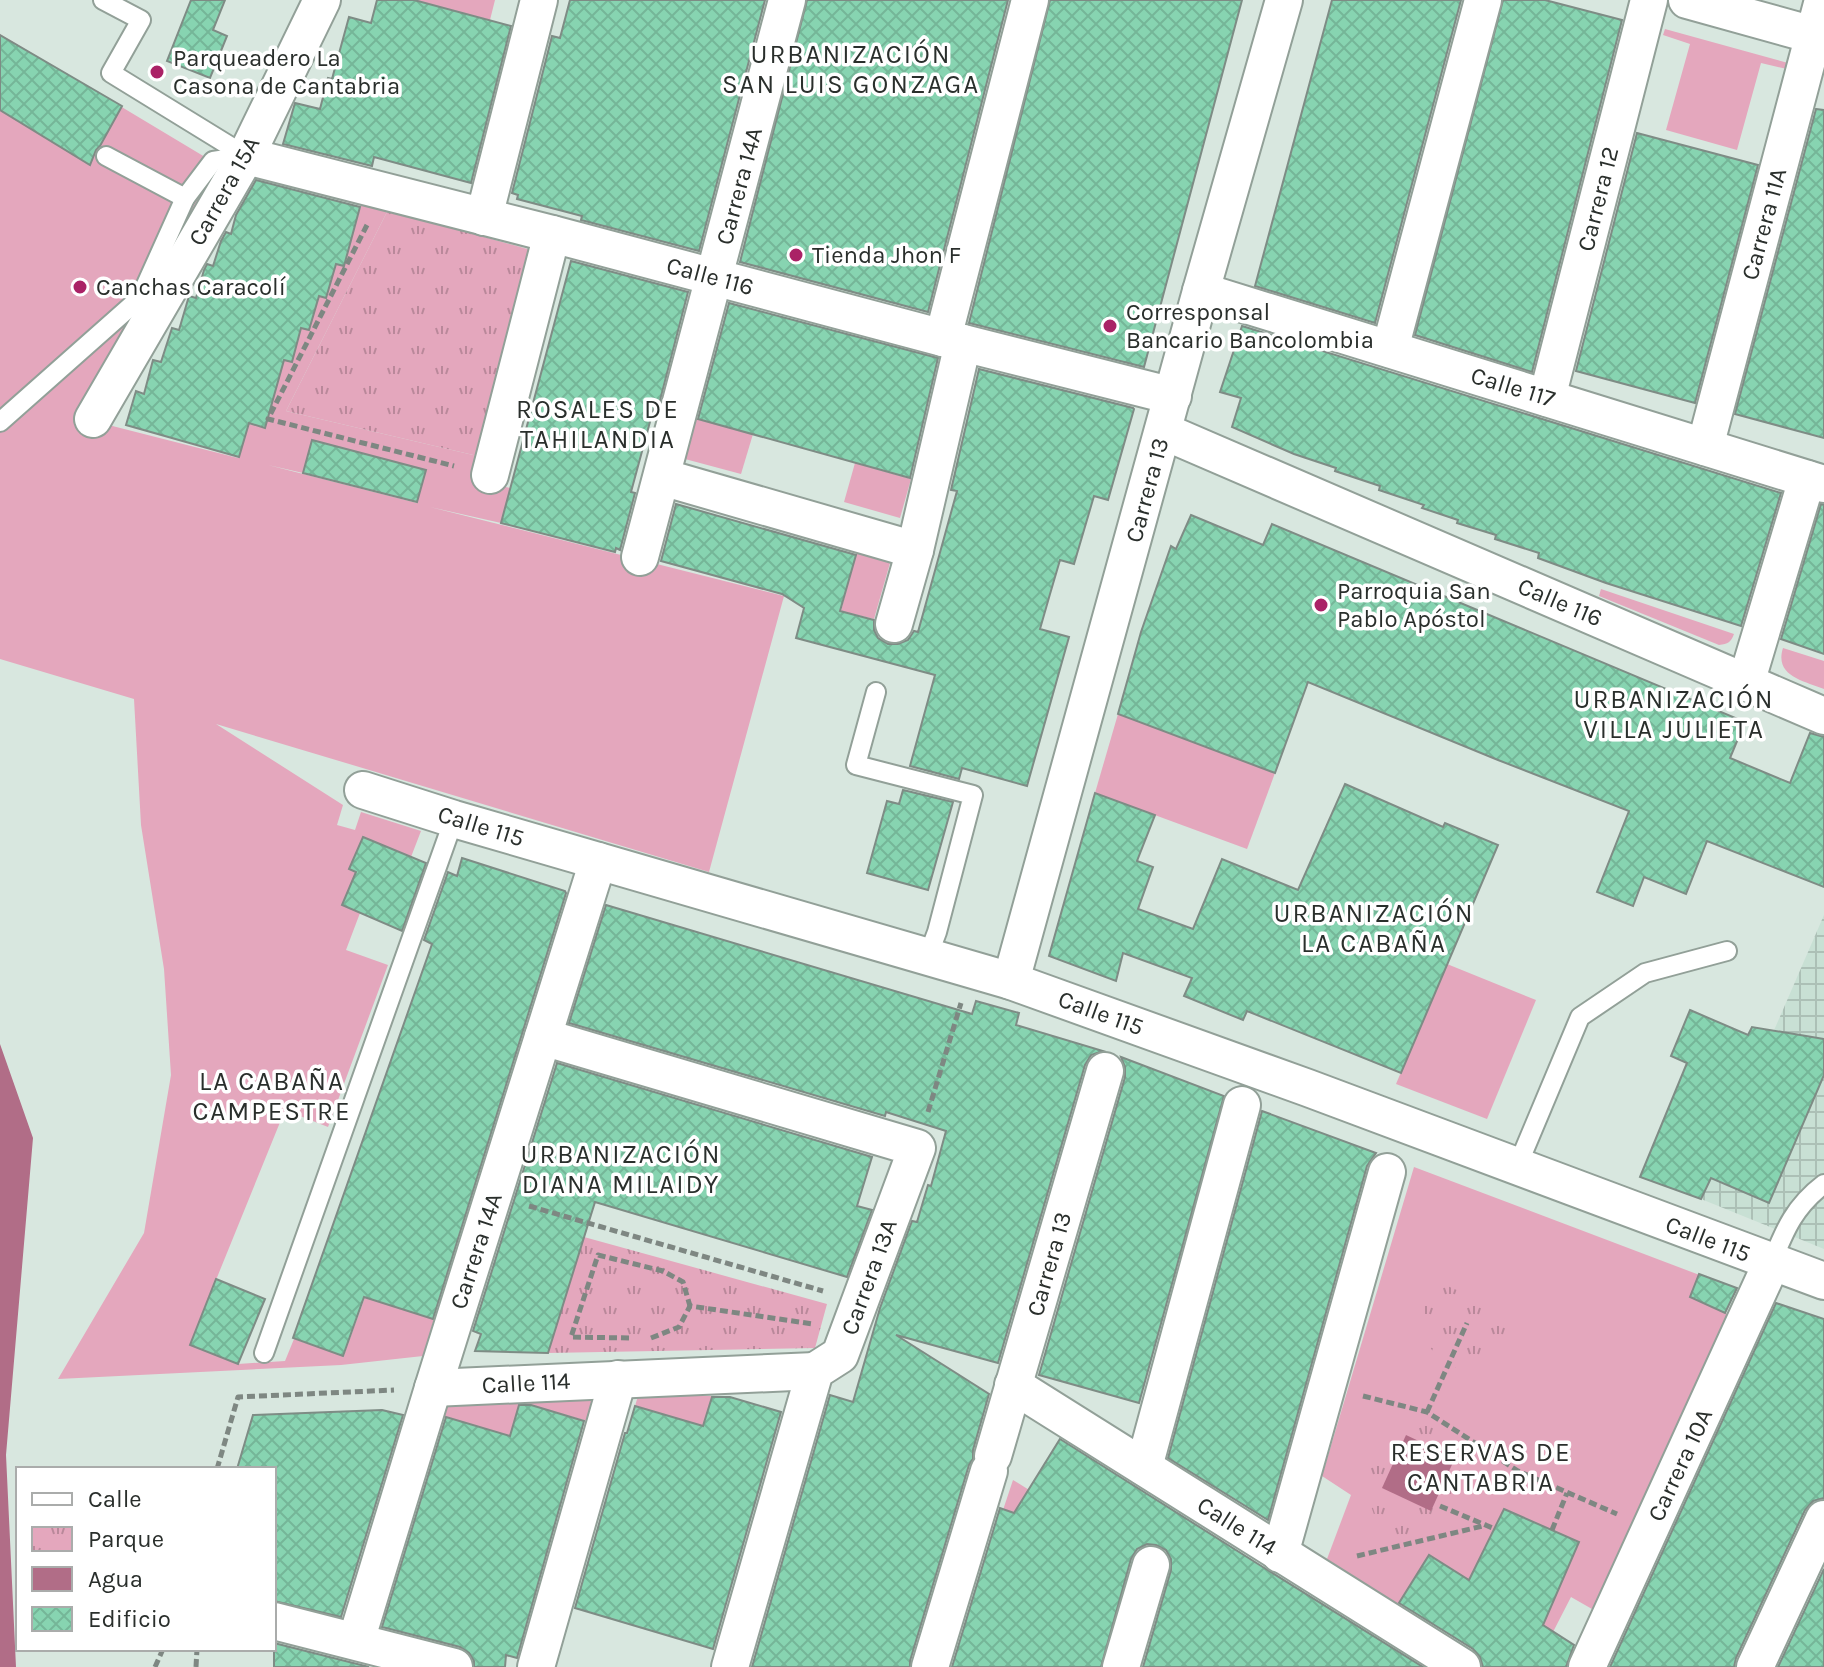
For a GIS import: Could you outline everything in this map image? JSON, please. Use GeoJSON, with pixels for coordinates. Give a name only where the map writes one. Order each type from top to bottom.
{"type":"FeatureCollection","features":[{"type":"Feature","properties":{"kind":"street","name":"Carrera 15A"},"geometry":{"type":"LineString","coordinates":[[93,419],[246,156],[322,0]]}},
{"type":"Feature","properties":{"kind":"street"},"geometry":{"type":"LineString","coordinates":[[484,217],[539,0]]}},
{"type":"Feature","properties":{"kind":"street","name":"Carrera 14A"},"geometry":{"type":"LineString","coordinates":[[640,557],[787,0]]}},
{"type":"Feature","properties":{"kind":"street"},"geometry":{"type":"LineString","coordinates":[[894,624],[915,550],[953,340],[1030,0]]}},
{"type":"Feature","properties":{"kind":"street","name":"Carrera 13"},"geometry":{"type":"LineString","coordinates":[[1011,981],[1284,0]]}},
{"type":"Feature","properties":{"kind":"street"},"geometry":{"type":"LineString","coordinates":[[1390,349],[1483,0]]}},
{"type":"Feature","properties":{"kind":"street","name":"Carrera 12"},"geometry":{"type":"LineString","coordinates":[[1547,398],[1649,0]]}},
{"type":"Feature","properties":{"kind":"street"},"geometry":{"type":"LineString","coordinates":[[1687,0],[1819,36]]}},
{"type":"Feature","properties":{"kind":"street","name":"Carrera 11A"},"geometry":{"type":"LineString","coordinates":[[1705,447],[1819,36],[1823,0]]}},
{"type":"Feature","properties":{"kind":"street","name":"Calle 116"},"geometry":{"type":"LineString","coordinates":[[246,156],[1173,396]]}},
{"type":"Feature","properties":{"kind":"street"},"geometry":{"type":"LineString","coordinates":[[490,475],[552,234]]}},
{"type":"Feature","properties":{"kind":"street","name":"Calle 117"},"geometry":{"type":"LineString","coordinates":[[1201,291],[1815,481]]}},
{"type":"Feature","properties":{"kind":"street","name":"Calle 116"},"geometry":{"type":"LineString","coordinates":[[1163,431],[1824,716]]}},
{"type":"Feature","properties":{"kind":"street"},"geometry":{"type":"LineString","coordinates":[[662,477],[915,550]]}},
{"type":"Feature","properties":{"kind":"street"},"geometry":{"type":"LineString","coordinates":[[1746,683],[1815,481]]}},
{"type":"Feature","properties":{"kind":"street","name":"Calle 115"},"geometry":{"type":"LineString","coordinates":[[363,790],[1011,981],[1308,1088],[1824,1281]]}},
{"type":"Feature","properties":{"kind":"street","name":"Carrera 14A"},"geometry":{"type":"LineString","coordinates":[[356,1641],[598,861]]}},
{"type":"Feature","properties":{"kind":"street"},"geometry":{"type":"LineString","coordinates":[[543,1037],[917,1148]]}},
{"type":"Feature","properties":{"kind":"street","name":"Carrera 13"},"geometry":{"type":"LineString","coordinates":[[930,1667],[1105,1071]]}},
{"type":"Feature","properties":{"kind":"street"},"geometry":{"type":"LineString","coordinates":[[1144,1467],[1242,1105]]}},
{"type":"Feature","properties":{"kind":"street","name":"Carrera 13A"},"geometry":{"type":"LineString","coordinates":[[815,1371],[840,1355],[917,1148]]}},
{"type":"Feature","properties":{"kind":"street"},"geometry":{"type":"LineString","coordinates":[[1280,1554],[1387,1172]]}},
{"type":"Feature","properties":{"kind":"street","name":"Carrera 10A"},"geometry":{"type":"LineString","coordinates":[[1587,1667],[1772,1262]]}},
{"type":"Feature","properties":{"kind":"street"},"geometry":{"type":"LineString","coordinates":[[730,1667],[815,1371]]}},
{"type":"Feature","properties":{"kind":"street","name":"Calle 114"},"geometry":{"type":"LineString","coordinates":[[433,1388],[815,1371]]}},
{"type":"Feature","properties":{"kind":"street"},"geometry":{"type":"LineString","coordinates":[[536,1667],[618,1379]]}},
{"type":"Feature","properties":{"kind":"street","name":"Calle 114"},"geometry":{"type":"LineString","coordinates":[[1013,1385],[1462,1667]]}},
{"type":"Feature","properties":{"kind":"street"},"geometry":{"type":"LineString","coordinates":[[1755,1667],[1824,1519]]}},
{"type":"Feature","properties":{"kind":"street"},"geometry":{"type":"LineString","coordinates":[[1121,1667],[1151,1565]]}},
{"type":"Feature","properties":{"kind":"street"},"geometry":{"type":"LineString","coordinates":[[276,1621],[454,1667]]}},
{"type":"Feature","properties":{"kind":"lane"},"geometry":{"type":"LineString","coordinates":[[103,0],[141,20],[111,73],[246,156]]}},
{"type":"Feature","properties":{"kind":"lane"},"geometry":{"type":"LineString","coordinates":[[106,156],[185,198]]}},
{"type":"Feature","properties":{"kind":"lane"},"geometry":{"type":"LineString","coordinates":[[0,422],[140,298],[185,198],[213,161],[246,156]]}},
{"type":"Feature","properties":{"kind":"lane"},"geometry":{"type":"LineString","coordinates":[[876,692],[856,765],[973,795],[928,956]]}},
{"type":"Feature","properties":{"kind":"lane"},"geometry":{"type":"LineString","coordinates":[[264,1353],[454,819]]}},
{"type":"Feature","properties":{"kind":"lane"},"geometry":{"type":"LineString","coordinates":[[1517,1167],[1580,1017],[1645,973],[1727,951]]}},
{"type":"Feature","properties":{"kind":"lane"},"geometry":{"type":"LineString","coordinates":[[1772,1262],[1786,1226],[1808,1196],[1824,1184]]}},
{"type":"Feature","properties":{"kind":"path"},"geometry":{"type":"LineString","coordinates":[[384,193],[268,419],[490,475]]}},
{"type":"Feature","properties":{"kind":"path"},"geometry":{"type":"LineString","coordinates":[[917,1148],[972,968]]}},
{"type":"Feature","properties":{"kind":"path"},"geometry":{"type":"LineString","coordinates":[[493,1195],[855,1316]]}},
{"type":"Feature","properties":{"kind":"path"},"geometry":{"type":"LineString","coordinates":[[635,1338],[571,1337],[598,1255],[663,1271],[683,1282],[690,1306],[679,1327],[650,1338]]}},
{"type":"Feature","properties":{"kind":"path"},"geometry":{"type":"LineString","coordinates":[[690,1306],[855,1316]]}},
{"type":"Feature","properties":{"kind":"path"},"geometry":{"type":"LineString","coordinates":[[1427,1412],[1467,1323]]}},
{"type":"Feature","properties":{"kind":"path"},"geometry":{"type":"LineString","coordinates":[[1327,1386],[1427,1412],[1518,1471],[1651,1528]]}},
{"type":"Feature","properties":{"kind":"path"},"geometry":{"type":"LineString","coordinates":[[218,1467],[238,1397],[433,1388]]}},
{"type":"Feature","properties":{"kind":"path"},"geometry":{"type":"LineString","coordinates":[[1552,1530],[1567,1493]]}},
{"type":"Feature","properties":{"kind":"path"},"geometry":{"type":"LineString","coordinates":[[1440,1506],[1495,1529]]}},
{"type":"Feature","properties":{"kind":"path"},"geometry":{"type":"LineString","coordinates":[[1344,1559],[1487,1525]]}},
{"type":"Feature","properties":{"kind":"shaded area"},"geometry":{"type":"Polygon","coordinates":[[[1824,915],[1824,1249],[1701,1199],[1824,915]]]}},
{"type":"Feature","properties":{"kind":"green space"},"geometry":{"type":"Polygon","coordinates":[[[415,0],[495,0],[490,20],[415,0]]]}},
{"type":"Feature","properties":{"kind":"green space"},"geometry":{"type":"Polygon","coordinates":[[[1665,29],[1788,63],[1787,69],[1761,63],[1737,150],[1666,130],[1690,44],[1663,35],[1665,29]]]}},
{"type":"Feature","properties":{"kind":"green space"},"geometry":{"type":"Polygon","coordinates":[[[0,34],[230,172],[81,418],[238,458],[249,424],[256,425],[284,360],[292,362],[301,328],[319,296],[326,298],[336,264],[344,265],[362,202],[388,210],[286,411],[486,458],[480,481],[510,488],[501,523],[430,507],[784,596],[709,872],[216,724],[343,805],[337,825],[355,830],[361,812],[421,831],[411,857],[363,837],[349,869],[356,873],[342,905],[360,913],[346,950],[388,965],[328,1127],[285,1110],[190,1344],[238,1364],[285,1361],[294,1339],[343,1358],[365,1297],[434,1319],[423,1356],[341,1365],[58,1379],[144,1233],[171,1075],[164,969],[141,825],[134,699],[0,659],[0,34]],[[313,440],[303,473],[268,465],[417,503],[425,470],[313,440]]]}},
{"type":"Feature","properties":{"kind":"green space"},"geometry":{"type":"Polygon","coordinates":[[[388,210],[538,252],[486,458],[286,411],[388,210]]]}},
{"type":"Feature","properties":{"kind":"green space"},"geometry":{"type":"Polygon","coordinates":[[[696,419],[753,434],[741,474],[685,459],[696,419]]]}},
{"type":"Feature","properties":{"kind":"green space"},"geometry":{"type":"Polygon","coordinates":[[[855,463],[911,479],[900,518],[844,502],[855,463]]]}},
{"type":"Feature","properties":{"kind":"green space"},"geometry":{"type":"Polygon","coordinates":[[[856,553],[890,563],[874,619],[841,611],[856,553]]]}},
{"type":"Feature","properties":{"kind":"green space"},"geometry":{"type":"Polygon","coordinates":[[[1601,589],[1734,634],[1729,642],[1719,645],[1599,596],[1601,589]]]}},
{"type":"Feature","properties":{"kind":"green space"},"geometry":{"type":"Polygon","coordinates":[[[1783,648],[1824,661],[1824,689],[1800,680],[1787,671],[1781,657],[1783,648]]]}},
{"type":"Feature","properties":{"kind":"green space"},"geometry":{"type":"Polygon","coordinates":[[[1118,714],[1275,773],[1247,849],[1095,793],[1118,714]]]}},
{"type":"Feature","properties":{"kind":"green space"},"geometry":{"type":"Polygon","coordinates":[[[1447,964],[1536,1000],[1487,1119],[1396,1084],[1447,964]]]}},
{"type":"Feature","properties":{"kind":"green space"},"geometry":{"type":"Polygon","coordinates":[[[1414,1167],[1718,1282],[1719,1310],[1732,1316],[1599,1613],[1571,1597],[1553,1632],[1429,1555],[1398,1605],[1327,1559],[1351,1495],[1322,1476],[1414,1167]]]}},
{"type":"Feature","properties":{"kind":"green space"},"geometry":{"type":"Polygon","coordinates":[[[584,1237],[827,1304],[815,1348],[548,1353],[584,1237]]]}},
{"type":"Feature","properties":{"kind":"green space"},"geometry":{"type":"Polygon","coordinates":[[[1445,1285],[1506,1311],[1505,1341],[1485,1364],[1456,1368],[1441,1362],[1423,1338],[1423,1307],[1445,1285]]]}},
{"type":"Feature","properties":{"kind":"green space"},"geometry":{"type":"Polygon","coordinates":[[[595,1396],[587,1421],[520,1402],[510,1436],[442,1416],[445,1405],[595,1396]]]}},
{"type":"Feature","properties":{"kind":"green space"},"geometry":{"type":"Polygon","coordinates":[[[638,1396],[712,1396],[703,1426],[635,1406],[638,1396]]]}},
{"type":"Feature","properties":{"kind":"green space"},"geometry":{"type":"Polygon","coordinates":[[[1401,1422],[1440,1422],[1449,1427],[1468,1456],[1448,1510],[1441,1519],[1401,1541],[1391,1541],[1380,1532],[1360,1474],[1363,1464],[1401,1422]]]}},
{"type":"Feature","properties":{"kind":"green space"},"geometry":{"type":"Polygon","coordinates":[[[1013,1480],[1074,1518],[1071,1531],[1003,1510],[1013,1480]]]}},
{"type":"Feature","properties":{"kind":"water"},"geometry":{"type":"Polygon","coordinates":[[[0,1044],[33,1138],[6,1455],[16,1667],[0,1667],[0,1044]]]}},
{"type":"Feature","properties":{"kind":"water"},"geometry":{"type":"Polygon","coordinates":[[[1406,1435],[1455,1458],[1431,1511],[1382,1488],[1406,1435]]]}},
{"type":"Feature","properties":{"kind":"building"},"geometry":{"type":"Polygon","coordinates":[[[191,0],[225,0],[213,30],[227,36],[210,78],[167,61],[191,0]]]}},
{"type":"Feature","properties":{"kind":"building"},"geometry":{"type":"Polygon","coordinates":[[[377,0],[414,0],[511,26],[471,183],[374,157],[372,166],[283,144],[295,103],[320,109],[328,78],[332,79],[349,17],[371,23],[377,0]]]}},
{"type":"Feature","properties":{"kind":"building"},"geometry":{"type":"Polygon","coordinates":[[[570,0],[765,0],[699,251],[581,220],[582,216],[517,199],[518,195],[512,193],[552,36],[560,38],[570,0]]]}},
{"type":"Feature","properties":{"kind":"building"},"geometry":{"type":"Polygon","coordinates":[[[807,0],[1008,0],[928,312],[740,262],[807,0]]]}},
{"type":"Feature","properties":{"kind":"building"},"geometry":{"type":"Polygon","coordinates":[[[1050,0],[1242,0],[1144,367],[969,323],[1050,0]]]}},
{"type":"Feature","properties":{"kind":"building"},"geometry":{"type":"Polygon","coordinates":[[[1332,0],[1461,0],[1375,323],[1255,286],[1332,0]]]}},
{"type":"Feature","properties":{"kind":"building"},"geometry":{"type":"Polygon","coordinates":[[[1503,0],[1545,0],[1622,20],[1532,372],[1415,335],[1503,0]]]}},
{"type":"Feature","properties":{"kind":"building"},"geometry":{"type":"Polygon","coordinates":[[[0,35],[122,106],[90,165],[0,110],[0,35]]]}},
{"type":"Feature","properties":{"kind":"building"},"geometry":{"type":"Polygon","coordinates":[[[1816,109],[1824,110],[1824,438],[1735,414],[1816,109]]]}},
{"type":"Feature","properties":{"kind":"building"},"geometry":{"type":"Polygon","coordinates":[[[1637,133],[1758,165],[1695,403],[1576,371],[1637,133]]]}},
{"type":"Feature","properties":{"kind":"building"},"geometry":{"type":"Polygon","coordinates":[[[256,180],[360,207],[344,266],[336,264],[326,298],[319,296],[309,330],[301,328],[292,362],[284,360],[265,428],[249,423],[239,457],[126,425],[136,391],[144,394],[153,360],[161,362],[172,328],[179,330],[189,296],[196,298],[207,264],[213,266],[221,241],[226,232],[231,234],[236,215],[256,180]]]}},
{"type":"Feature","properties":{"kind":"building"},"geometry":{"type":"Polygon","coordinates":[[[571,261],[688,292],[658,408],[654,407],[631,492],[635,493],[620,550],[616,548],[615,552],[501,523],[571,261]]]}},
{"type":"Feature","properties":{"kind":"building"},"geometry":{"type":"Polygon","coordinates":[[[729,303],[938,358],[910,478],[698,419],[729,303]]]}},
{"type":"Feature","properties":{"kind":"building"},"geometry":{"type":"Polygon","coordinates":[[[1242,326],[1781,493],[1741,626],[1538,558],[1539,553],[1495,539],[1496,535],[1457,523],[1458,520],[1422,508],[1424,505],[1379,490],[1380,486],[1335,471],[1336,468],[1232,427],[1241,398],[1220,392],[1242,326]]]}},
{"type":"Feature","properties":{"kind":"building"},"geometry":{"type":"Polygon","coordinates":[[[979,369],[1134,409],[1108,500],[1094,496],[1074,564],[1060,560],[1040,629],[1069,637],[1027,786],[962,768],[959,779],[910,766],[935,675],[796,638],[804,608],[782,594],[661,561],[676,504],[856,555],[840,611],[874,620],[878,638],[888,644],[908,640],[914,631],[918,632],[957,491],[951,490],[979,369]]]}},
{"type":"Feature","properties":{"kind":"building"},"geometry":{"type":"Polygon","coordinates":[[[312,440],[426,470],[417,502],[303,473],[312,440]]]}},
{"type":"Feature","properties":{"kind":"building"},"geometry":{"type":"Polygon","coordinates":[[[1821,504],[1824,505],[1824,654],[1781,639],[1821,504]]]}},
{"type":"Feature","properties":{"kind":"building"},"geometry":{"type":"Polygon","coordinates":[[[1191,515],[1263,545],[1272,524],[1745,722],[1730,758],[1790,783],[1810,733],[1824,737],[1824,887],[1707,841],[1686,894],[1644,877],[1633,906],[1597,892],[1629,811],[1308,682],[1275,773],[1118,714],[1141,632],[1171,546],[1176,549],[1191,515]]]}},
{"type":"Feature","properties":{"kind":"building"},"geometry":{"type":"Polygon","coordinates":[[[1345,784],[1443,827],[1445,823],[1498,845],[1401,1073],[1247,1011],[1243,1020],[1184,996],[1192,978],[1123,953],[1116,981],[1049,956],[1095,793],[1155,815],[1137,861],[1153,867],[1138,909],[1193,929],[1222,859],[1298,890],[1345,784]]]}},
{"type":"Feature","properties":{"kind":"building"},"geometry":{"type":"Polygon","coordinates":[[[903,790],[953,802],[928,890],[867,873],[887,801],[899,804],[903,790]]]}},
{"type":"Feature","properties":{"kind":"building"},"geometry":{"type":"Polygon","coordinates":[[[363,837],[426,863],[402,931],[342,905],[356,872],[349,869],[363,837]]]}},
{"type":"Feature","properties":{"kind":"building"},"geometry":{"type":"Polygon","coordinates":[[[462,858],[566,893],[433,1319],[364,1297],[343,1356],[293,1338],[432,944],[424,940],[448,872],[457,876],[462,858]]]}},
{"type":"Feature","properties":{"kind":"building"},"geometry":{"type":"Polygon","coordinates":[[[606,905],[972,1014],[976,1001],[1019,1013],[1016,1025],[1103,1051],[1091,1055],[1085,1065],[998,1363],[896,1335],[989,1394],[973,1459],[910,1667],[752,1667],[830,1395],[853,1402],[880,1308],[912,1221],[917,1222],[928,1185],[931,1186],[946,1131],[569,1023],[606,905]]]}},
{"type":"Feature","properties":{"kind":"building"},"geometry":{"type":"Polygon","coordinates":[[[1690,1010],[1748,1035],[1752,1027],[1824,1039],[1824,1075],[1769,1203],[1711,1178],[1701,1199],[1640,1177],[1687,1063],[1671,1056],[1690,1010]]]}},
{"type":"Feature","properties":{"kind":"building"},"geometry":{"type":"Polygon","coordinates":[[[1121,1057],[1224,1096],[1139,1403],[1039,1375],[1125,1077],[1121,1057]]]}},
{"type":"Feature","properties":{"kind":"building"},"geometry":{"type":"Polygon","coordinates":[[[557,1063],[872,1157],[857,1206],[872,1210],[847,1277],[595,1202],[548,1353],[475,1351],[481,1334],[473,1331],[557,1063]]]}},
{"type":"Feature","properties":{"kind":"building"},"geometry":{"type":"Polygon","coordinates":[[[1262,1111],[1376,1153],[1367,1166],[1268,1520],[1168,1458],[1262,1111]]]}},
{"type":"Feature","properties":{"kind":"building"},"geometry":{"type":"Polygon","coordinates":[[[1699,1274],[1737,1288],[1725,1313],[1690,1297],[1699,1274]]]}},
{"type":"Feature","properties":{"kind":"building"},"geometry":{"type":"Polygon","coordinates":[[[216,1279],[265,1299],[238,1364],[190,1345],[216,1279]]]}},
{"type":"Feature","properties":{"kind":"building"},"geometry":{"type":"Polygon","coordinates":[[[1776,1303],[1824,1319],[1824,1498],[1813,1501],[1805,1510],[1734,1667],[1610,1667],[1776,1303]]]}},
{"type":"Feature","properties":{"kind":"building"},"geometry":{"type":"Polygon","coordinates":[[[712,1397],[730,1397],[781,1412],[713,1649],[575,1608],[635,1406],[703,1426],[712,1397]]]}},
{"type":"Feature","properties":{"kind":"building"},"geometry":{"type":"Polygon","coordinates":[[[519,1405],[531,1405],[584,1421],[517,1658],[506,1655],[505,1667],[474,1667],[469,1653],[460,1647],[382,1627],[446,1417],[510,1436],[519,1405]]]}},
{"type":"Feature","properties":{"kind":"building"},"geometry":{"type":"Polygon","coordinates":[[[382,1410],[403,1415],[341,1617],[276,1601],[276,1467],[238,1467],[253,1415],[382,1410]]]}},
{"type":"Feature","properties":{"kind":"building"},"geometry":{"type":"Polygon","coordinates":[[[1060,1439],[1423,1667],[1143,1667],[1171,1570],[1171,1559],[1166,1550],[1147,1544],[1137,1549],[1131,1559],[1101,1667],[952,1667],[1000,1508],[1014,1513],[1060,1439]]]}},
{"type":"Feature","properties":{"kind":"building"},"geometry":{"type":"Polygon","coordinates":[[[1504,1509],[1579,1542],[1543,1625],[1574,1645],[1566,1667],[1483,1667],[1473,1649],[1399,1603],[1429,1555],[1469,1580],[1504,1509]]]}},
{"type":"Feature","properties":{"kind":"building"},"geometry":{"type":"Polygon","coordinates":[[[1824,1569],[1824,1667],[1778,1667],[1824,1569]]]}},
{"type":"Feature","properties":{"kind":"building"},"geometry":{"type":"Polygon","coordinates":[[[276,1644],[369,1667],[274,1667],[276,1644]]]}},
{"type":"Feature","properties":{"kind":"place","name":"Parqueadero La Casona de Cantabria"},"geometry":{"type":"Point","coordinates":[157,72]}},
{"type":"Feature","properties":{"kind":"place","name":"Tienda Jhon F"},"geometry":{"type":"Point","coordinates":[796,255]}},
{"type":"Feature","properties":{"kind":"place","name":"Canchas Caracolí"},"geometry":{"type":"Point","coordinates":[80,287]}},
{"type":"Feature","properties":{"kind":"place","name":"Corresponsal Bancario Bancolombia"},"geometry":{"type":"Point","coordinates":[1110,326]}},
{"type":"Feature","properties":{"kind":"place","name":"Parroquia San Pablo Apóstol"},"geometry":{"type":"Point","coordinates":[1321,605]}},
{"type":"Feature","properties":{"kind":"district","name":"URBANIZACIÓN SAN LUIS GONZAGA"},"geometry":{"type":"Point","coordinates":[851,69]}},
{"type":"Feature","properties":{"kind":"district","name":"ROSALES DE TAHILANDIA"},"geometry":{"type":"Point","coordinates":[598,424]}},
{"type":"Feature","properties":{"kind":"district","name":"URBANIZACIÓN VILLA JULIETA"},"geometry":{"type":"Point","coordinates":[1674,714]}},
{"type":"Feature","properties":{"kind":"district","name":"URBANIZACIÓN LA CABAÑA"},"geometry":{"type":"Point","coordinates":[1374,928]}},
{"type":"Feature","properties":{"kind":"district","name":"LA CABAÑA CAMPESTRE"},"geometry":{"type":"Point","coordinates":[272,1096]}},
{"type":"Feature","properties":{"kind":"district","name":"URBANIZACIÓN DIANA MILAIDY"},"geometry":{"type":"Point","coordinates":[621,1169]}},
{"type":"Feature","properties":{"kind":"district","name":"RESERVAS DE CANTABRIA"},"geometry":{"type":"Point","coordinates":[1481,1467]}}]}
